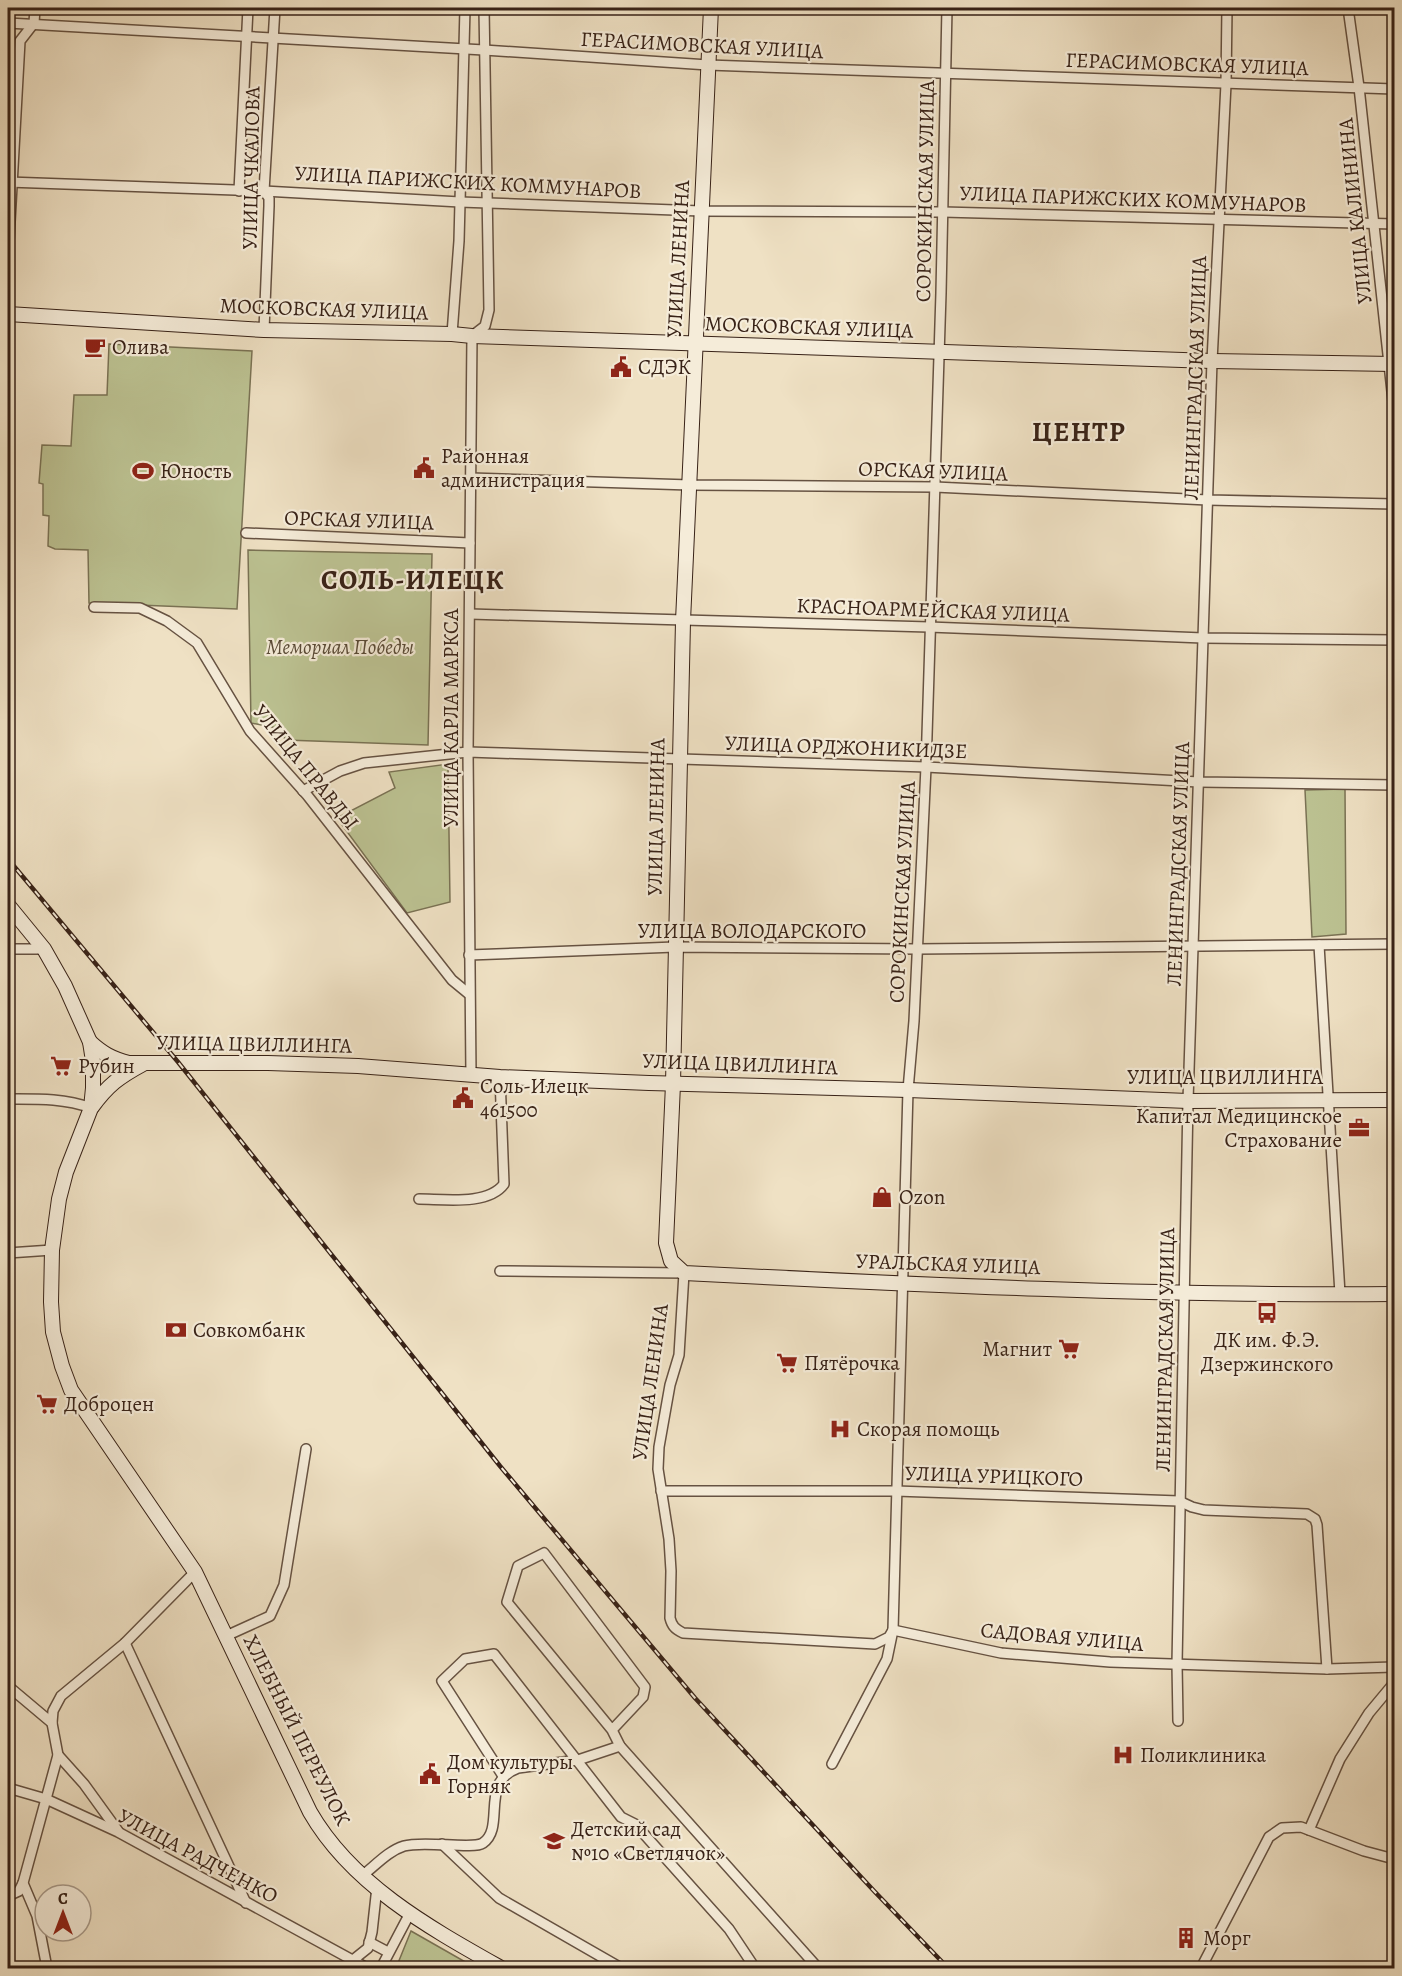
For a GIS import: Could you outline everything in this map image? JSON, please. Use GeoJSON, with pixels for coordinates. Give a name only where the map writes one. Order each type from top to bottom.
{"type":"FeatureCollection","features":[{"type":"Feature","properties":{"kind":"street"},"geometry":{"type":"LineString","coordinates":[[8,258],[10,182],[20,41],[34,23],[35,8]]}},
{"type":"Feature","properties":{"kind":"street","name":"УЛИЦА ЧКАЛОВА"},"geometry":{"type":"LineString","coordinates":[[239,191],[248,8]]}},
{"type":"Feature","properties":{"kind":"street","name":"УЛИЦА ЧКАЛОВА"},"geometry":{"type":"LineString","coordinates":[[264,330],[269,198],[264,191],[275,8]]}},
{"type":"Feature","properties":{"kind":"street"},"geometry":{"type":"LineString","coordinates":[[452,334],[459,241],[465,8]]}},
{"type":"Feature","properties":{"kind":"street"},"geometry":{"type":"LineString","coordinates":[[472,336],[485,327],[489,310],[484,8]]}},
{"type":"Feature","properties":{"kind":"street","name":"УЛИЦА ЛЕНИНА"},"geometry":{"type":"LineString","coordinates":[[711,8],[683,621],[678,759],[673,1084],[666,1243],[671,1261],[684,1273],[679,1355],[670,1385],[659,1447],[658,1469],[669,1539],[670,1618],[676,1630],[683,1633],[852,1643],[875,1644],[889,1637],[893,1630]]}},
{"type":"Feature","properties":{"kind":"street","name":"СОРОКИНСКАЯ УЛИЦА"},"geometry":{"type":"LineString","coordinates":[[832,1764],[887,1659],[893,1630],[908,1090],[926,767],[947,8]]}},
{"type":"Feature","properties":{"kind":"street","name":"ЛЕНИНГРАДСКАЯ УЛИЦА"},"geometry":{"type":"LineString","coordinates":[[1178,1721],[1179,1501],[1188,1101],[1212,361],[1226,84],[1227,8]]}},
{"type":"Feature","properties":{"kind":"street","name":"УЛИЦА КАЛИНИНА"},"geometry":{"type":"LineString","coordinates":[[1348,8],[1392,363],[1395,410]]}},
{"type":"Feature","properties":{"kind":"street","name":"ГЕРАСИМОВСКАЯ УЛИЦА"},"geometry":{"type":"LineString","coordinates":[[8,23],[484,50],[708,66],[1395,89]]}},
{"type":"Feature","properties":{"kind":"street","name":"УЛИЦА ПАРИЖСКИХ КОММУНАРОВ"},"geometry":{"type":"LineString","coordinates":[[10,182],[701,211],[943,212],[1395,224]]}},
{"type":"Feature","properties":{"kind":"street","name":"МОСКОВСКАЯ УЛИЦА"},"geometry":{"type":"LineString","coordinates":[[8,314],[264,330],[452,334],[694,345],[1212,361],[1392,363]]}},
{"type":"Feature","properties":{"kind":"street","name":"УЛИЦА КАРЛА МАРКСА"},"geometry":{"type":"LineString","coordinates":[[471,1075],[468,752],[472,336]]}},
{"type":"Feature","properties":{"kind":"street","name":"ОРСКАЯ УЛИЦА"},"geometry":{"type":"LineString","coordinates":[[471,478],[690,485],[935,487],[1208,500],[1395,504]]}},
{"type":"Feature","properties":{"kind":"street","name":"ОРСКАЯ УЛИЦА"},"geometry":{"type":"LineString","coordinates":[[246,533],[470,543]]}},
{"type":"Feature","properties":{"kind":"street","name":"УЛИЦА ПРАВДЫ"},"geometry":{"type":"LineString","coordinates":[[94,607],[140,608],[167,621],[197,643],[250,731],[303,791],[452,980],[469,994]]}},
{"type":"Feature","properties":{"kind":"street","name":"КРАСНОАРМЕЙСКАЯ УЛИЦА"},"geometry":{"type":"LineString","coordinates":[[470,614],[929,627],[1203,638],[1395,640]]}},
{"type":"Feature","properties":{"kind":"street","name":"УЛИЦА ОРДЖОНИКИДЗЕ"},"geometry":{"type":"LineString","coordinates":[[303,791],[340,771],[364,763],[468,752],[926,767],[1199,782],[1395,785]]}},
{"type":"Feature","properties":{"kind":"street"},"geometry":{"type":"LineString","coordinates":[[8,905],[44,949],[65,986],[90,1042]]}},
{"type":"Feature","properties":{"kind":"street","name":"УЛИЦА ВОЛОДАРСКОГО"},"geometry":{"type":"LineString","coordinates":[[469,955],[675,947],[917,950],[1395,944]]}},
{"type":"Feature","properties":{"kind":"street"},"geometry":{"type":"LineString","coordinates":[[1319,945],[1340,1294]]}},
{"type":"Feature","properties":{"kind":"street"},"geometry":{"type":"LineString","coordinates":[[8,949],[44,949]]}},
{"type":"Feature","properties":{"kind":"street","name":"УЛИЦА ЦВИЛЛИНГА"},"geometry":{"type":"LineString","coordinates":[[90,1042],[114,1059],[129,1063],[268,1063],[358,1066],[500,1077],[1188,1101],[1395,1100]]}},
{"type":"Feature","properties":{"kind":"street","name":"ХЛЕБНЫЙ ПЕРЕУЛОК"},"geometry":{"type":"LineString","coordinates":[[90,1042],[93,1070],[91,1108],[66,1172],[59,1198],[52,1250],[53,1332],[62,1366],[72,1390],[195,1572],[310,1812],[333,1848],[410,1913],[501,1968]]}},
{"type":"Feature","properties":{"kind":"street"},"geometry":{"type":"LineString","coordinates":[[8,1099],[49,1099],[75,1102],[91,1108],[107,1088],[124,1074],[145,1063]]}},
{"type":"Feature","properties":{"kind":"street"},"geometry":{"type":"LineString","coordinates":[[418,1199],[467,1200],[499,1191],[504,1184],[500,1077]]}},
{"type":"Feature","properties":{"kind":"street"},"geometry":{"type":"LineString","coordinates":[[8,1253],[52,1250]]}},
{"type":"Feature","properties":{"kind":"street","name":"УРАЛЬСКАЯ УЛИЦА"},"geometry":{"type":"LineString","coordinates":[[500,1271],[684,1273],[903,1284],[1184,1293],[1395,1294]]}},
{"type":"Feature","properties":{"kind":"street"},"geometry":{"type":"LineString","coordinates":[[226,1636],[270,1617],[284,1585],[306,1449]]}},
{"type":"Feature","properties":{"kind":"street","name":"УЛИЦА УРИЦКОГО"},"geometry":{"type":"LineString","coordinates":[[661,1491],[896,1491],[1179,1501],[1204,1510],[1307,1514],[1315,1519],[1317,1525],[1327,1669]]}},
{"type":"Feature","properties":{"kind":"street"},"geometry":{"type":"LineString","coordinates":[[612,1730],[643,1697],[645,1687],[544,1553],[518,1566],[507,1602],[612,1730],[620,1746],[818,1968]]}},
{"type":"Feature","properties":{"kind":"street"},"geometry":{"type":"LineString","coordinates":[[8,1896],[18,1891],[23,1883],[58,1755],[52,1723],[53,1711],[61,1696],[125,1643],[195,1572]]}},
{"type":"Feature","properties":{"kind":"street","name":"САДОВАЯ УЛИЦА"},"geometry":{"type":"LineString","coordinates":[[893,1630],[1001,1653],[1110,1662],[1327,1669],[1395,1666]]}},
{"type":"Feature","properties":{"kind":"street"},"geometry":{"type":"LineString","coordinates":[[125,1643],[246,1903]]}},
{"type":"Feature","properties":{"kind":"street"},"geometry":{"type":"LineString","coordinates":[[503,1776],[442,1681],[465,1659],[494,1654],[621,1817],[635,1824],[729,1929],[755,1968]]}},
{"type":"Feature","properties":{"kind":"street"},"geometry":{"type":"LineString","coordinates":[[1309,1830],[1340,1759],[1369,1713],[1395,1683]]}},
{"type":"Feature","properties":{"kind":"street"},"geometry":{"type":"LineString","coordinates":[[8,1686],[52,1723]]}},
{"type":"Feature","properties":{"kind":"street"},"geometry":{"type":"LineString","coordinates":[[363,1875],[391,1852],[404,1846],[418,1843],[472,1846],[483,1843],[488,1838],[496,1791],[503,1776],[518,1768],[578,1760],[620,1746]]}},
{"type":"Feature","properties":{"kind":"street"},"geometry":{"type":"LineString","coordinates":[[58,1755],[84,1784],[118,1832]]}},
{"type":"Feature","properties":{"kind":"street","name":"УЛИЦА РАДЧЕНКО"},"geometry":{"type":"LineString","coordinates":[[8,1788],[46,1799],[118,1832],[367,1968]]}},
{"type":"Feature","properties":{"kind":"street"},"geometry":{"type":"LineString","coordinates":[[1201,1968],[1269,1837],[1282,1828],[1300,1827],[1364,1851],[1395,1859]]}},
{"type":"Feature","properties":{"kind":"street"},"geometry":{"type":"LineString","coordinates":[[442,1844],[499,1898],[621,1968]]}},
{"type":"Feature","properties":{"kind":"street"},"geometry":{"type":"LineString","coordinates":[[23,1883],[37,1916],[47,1968]]}},
{"type":"Feature","properties":{"kind":"street"},"geometry":{"type":"LineString","coordinates":[[353,1960],[368,1948],[377,1887]]}},
{"type":"Feature","properties":{"kind":"street"},"geometry":{"type":"LineString","coordinates":[[381,1968],[410,1913]]}},
{"type":"Feature","properties":{"kind":"street"},"geometry":{"type":"LineString","coordinates":[[369,1942],[388,1952]]}},
{"type":"Feature","properties":{"kind":"green space","name":"Юность"},"geometry":{"type":"Polygon","coordinates":[[[109,344],[252,351],[237,609],[89,603],[88,550],[55,549],[48,546],[49,516],[43,515],[43,484],[39,483],[42,445],[71,446],[74,395],[107,395],[109,344]]]}},
{"type":"Feature","properties":{"kind":"green space","name":"Мемориал Победы"},"geometry":{"type":"Polygon","coordinates":[[[248,550],[432,554],[428,745],[285,740],[282,729],[251,723],[248,550]]]}},
{"type":"Feature","properties":{"kind":"green space"},"geometry":{"type":"Polygon","coordinates":[[[448,764],[450,902],[407,913],[337,818],[395,788],[389,772],[448,764]]]}},
{"type":"Feature","properties":{"kind":"green space"},"geometry":{"type":"Polygon","coordinates":[[[1345,789],[1346,934],[1312,937],[1305,790],[1345,789]]]}},
{"type":"Feature","properties":{"kind":"green space"},"geometry":{"type":"Polygon","coordinates":[[[411,1931],[476,1968],[396,1968],[411,1931]]]}},
{"type":"Feature","properties":{"kind":"railway"},"geometry":{"type":"LineString","coordinates":[[8,859],[178,1062],[500,1466],[695,1698],[948,1968]]}},
{"type":"Feature","properties":{"kind":"place","name":"Олива"},"geometry":{"type":"Point","coordinates":[95,347]}},
{"type":"Feature","properties":{"kind":"place","name":"СДЭК"},"geometry":{"type":"Point","coordinates":[621,367]}},
{"type":"Feature","properties":{"kind":"place","name":"Районная администрация"},"geometry":{"type":"Point","coordinates":[424,468]}},
{"type":"Feature","properties":{"kind":"place","name":"Юность"},"geometry":{"type":"Point","coordinates":[143,471]}},
{"type":"Feature","properties":{"kind":"place","name":"Рубин"},"geometry":{"type":"Point","coordinates":[61,1066]}},
{"type":"Feature","properties":{"kind":"place","name":"Соль-Илецк 461500"},"geometry":{"type":"Point","coordinates":[463,1098]}},
{"type":"Feature","properties":{"kind":"place","name":"Капитал Медицинское Страхование"},"geometry":{"type":"Point","coordinates":[1359,1128]}},
{"type":"Feature","properties":{"kind":"place","name":"Ozon"},"geometry":{"type":"Point","coordinates":[882,1197]}},
{"type":"Feature","properties":{"kind":"place","name":"ДК им. Ф.Э. Дзержинского"},"geometry":{"type":"Point","coordinates":[1267,1313]}},
{"type":"Feature","properties":{"kind":"place","name":"Совкомбанк"},"geometry":{"type":"Point","coordinates":[176,1330]}},
{"type":"Feature","properties":{"kind":"place","name":"Магнит"},"geometry":{"type":"Point","coordinates":[1069,1349]}},
{"type":"Feature","properties":{"kind":"place","name":"Пятёрочка"},"geometry":{"type":"Point","coordinates":[787,1363]}},
{"type":"Feature","properties":{"kind":"place","name":"Доброцен"},"geometry":{"type":"Point","coordinates":[47,1404]}},
{"type":"Feature","properties":{"kind":"place","name":"Скорая помощь"},"geometry":{"type":"Point","coordinates":[840,1429]}},
{"type":"Feature","properties":{"kind":"place","name":"Поликлиника"},"geometry":{"type":"Point","coordinates":[1123,1755]}},
{"type":"Feature","properties":{"kind":"place","name":"Дом культуры Горняк"},"geometry":{"type":"Point","coordinates":[430,1774]}},
{"type":"Feature","properties":{"kind":"place","name":"Детский сад №10 «Светлячок»"},"geometry":{"type":"Point","coordinates":[554,1841]}},
{"type":"Feature","properties":{"kind":"place","name":"Морг"},"geometry":{"type":"Point","coordinates":[1186,1938]}},
{"type":"Feature","properties":{"kind":"district","name":"ЦЕНТР"},"geometry":{"type":"Point","coordinates":[1079,432]}},
{"type":"Feature","properties":{"kind":"district","name":"СОЛЬ-ИЛЕЦК"},"geometry":{"type":"Point","coordinates":[413,580]}}]}
